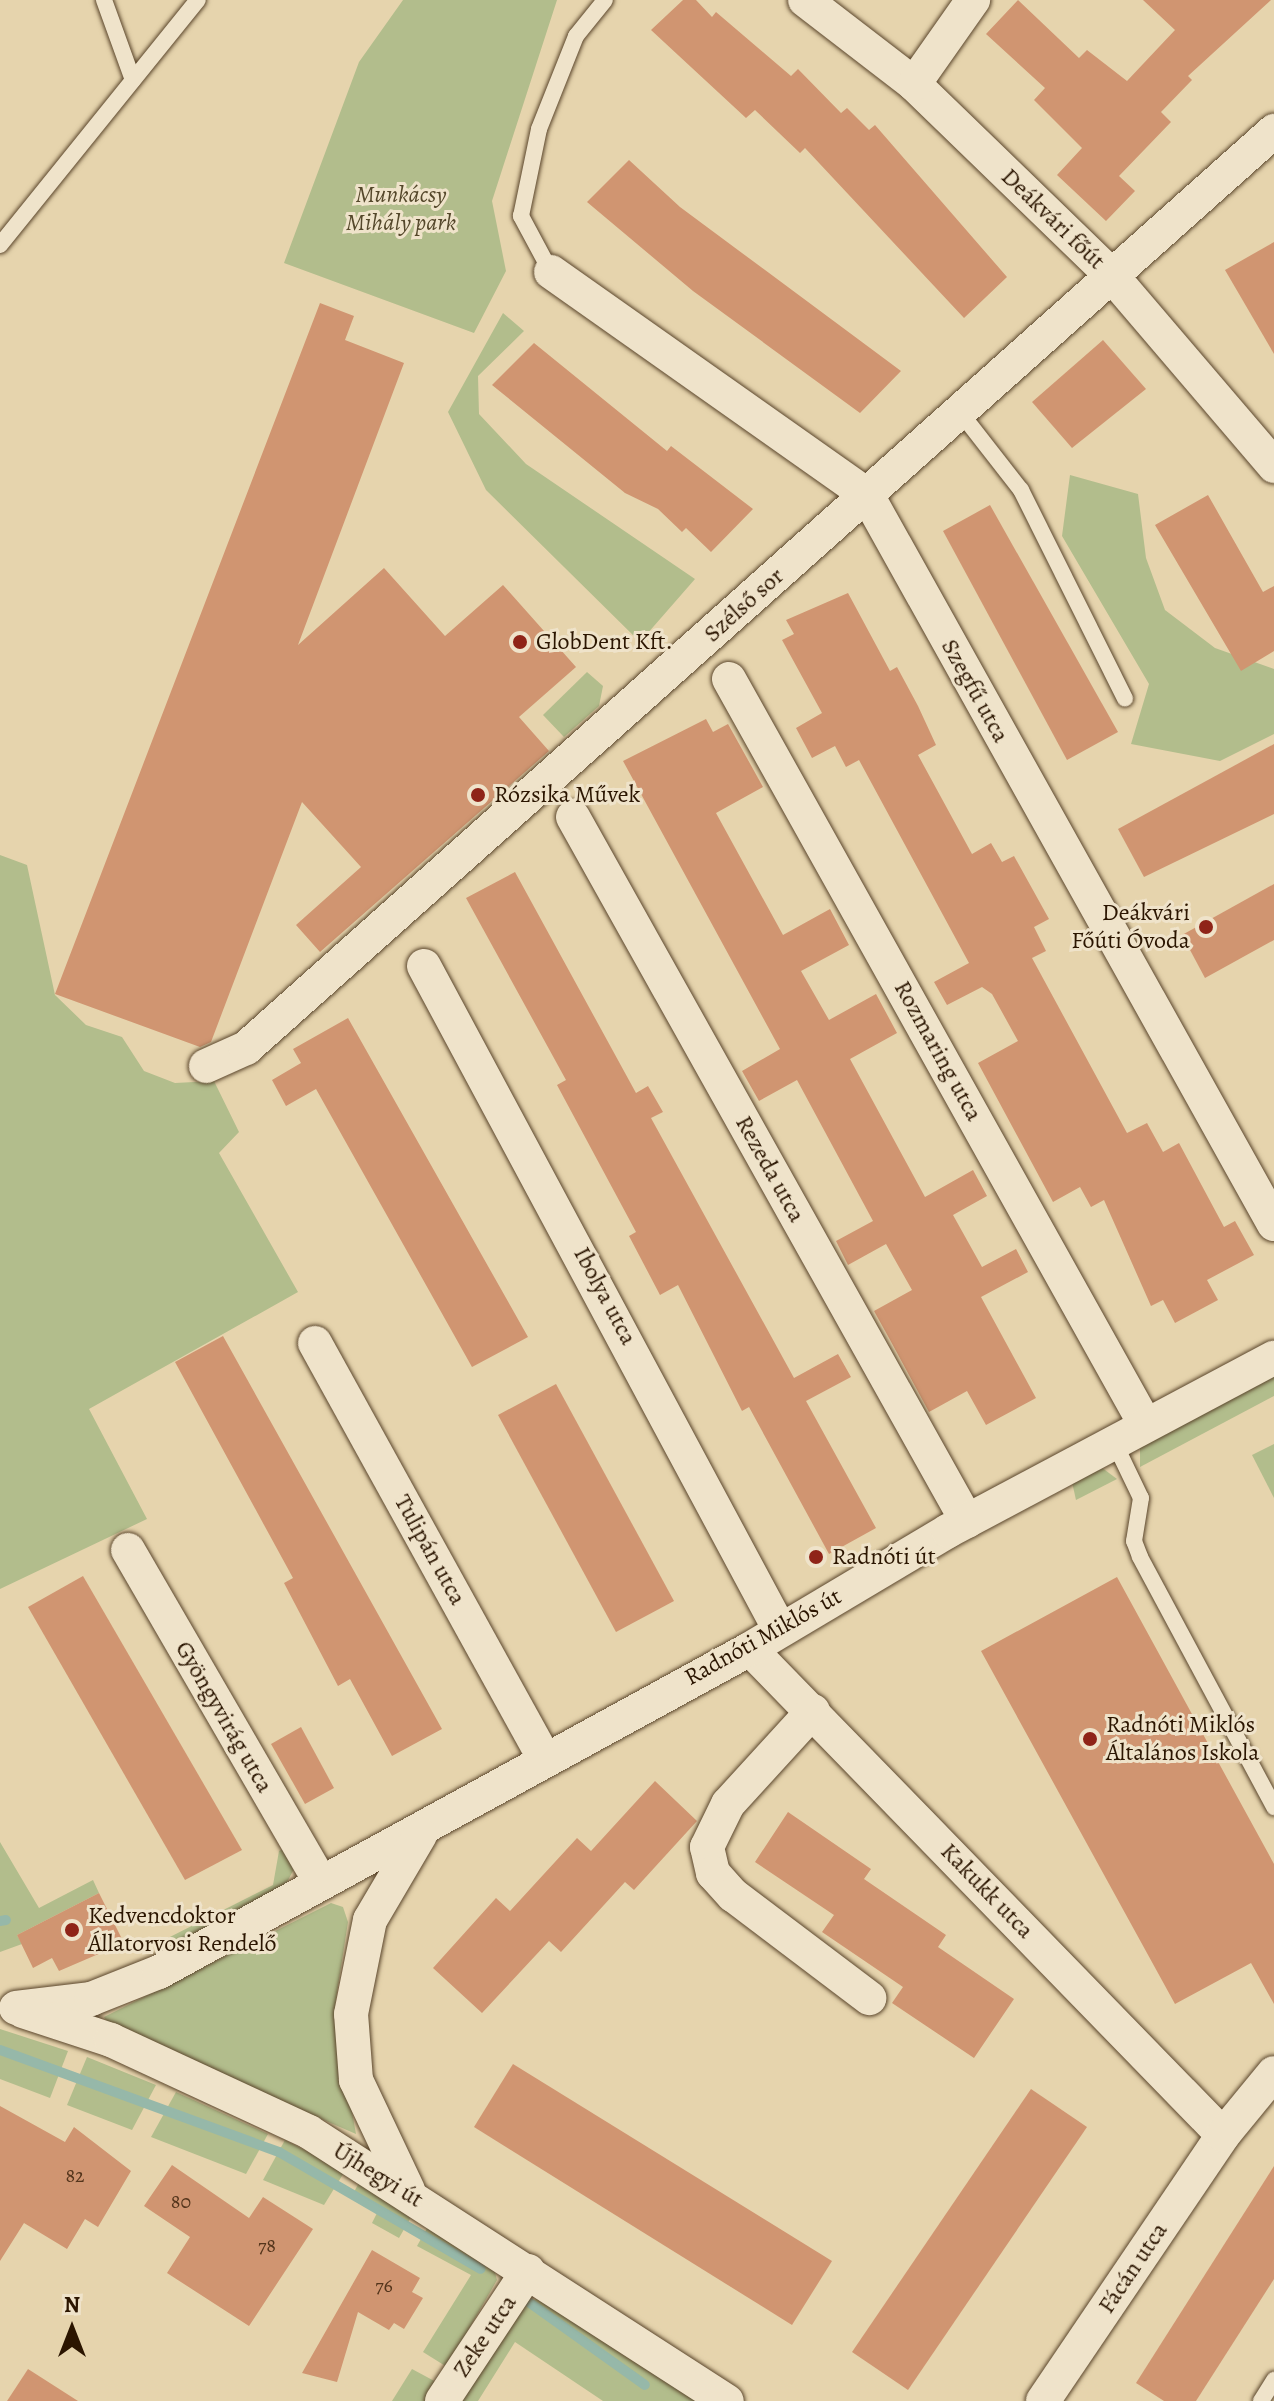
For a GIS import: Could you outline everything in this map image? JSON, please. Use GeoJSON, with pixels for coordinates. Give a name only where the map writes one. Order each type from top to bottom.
{"type":"FeatureCollection","features":[{"type":"Feature","properties":{"kind":"street","name":"Deákvári főút"},"geometry":{"type":"LineString","coordinates":[[805,0],[914,84],[1112,276],[1274,466]]}},
{"type":"Feature","properties":{"kind":"street"},"geometry":{"type":"LineString","coordinates":[[914,84],[973,0]]}},
{"type":"Feature","properties":{"kind":"street","name":"Szélső sor"},"geometry":{"type":"LineString","coordinates":[[206,1066],[246,1048],[1112,276],[1271,140]]}},
{"type":"Feature","properties":{"kind":"street","name":"Szegfű utca"},"geometry":{"type":"LineString","coordinates":[[551,272],[867,495],[1274,1224]]}},
{"type":"Feature","properties":{"kind":"street","name":"Rozmaring utca"},"geometry":{"type":"LineString","coordinates":[[729,679],[1145,1424]]}},
{"type":"Feature","properties":{"kind":"street","name":"Rezeda utca"},"geometry":{"type":"LineString","coordinates":[[573,817],[967,1521]]}},
{"type":"Feature","properties":{"kind":"street","name":"Ibolya utca"},"geometry":{"type":"LineString","coordinates":[[424,966],[780,1630]]}},
{"type":"Feature","properties":{"kind":"street","name":"Tulipán utca"},"geometry":{"type":"LineString","coordinates":[[315,1343],[544,1758]]}},
{"type":"Feature","properties":{"kind":"street","name":"Radnóti Miklós út"},"geometry":{"type":"LineString","coordinates":[[8,2007],[132,1986],[424,1831],[544,1758],[750,1649],[967,1521],[1274,1358]]}},
{"type":"Feature","properties":{"kind":"street","name":"Gyöngyvirág utca"},"geometry":{"type":"LineString","coordinates":[[128,1550],[321,1883]]}},
{"type":"Feature","properties":{"kind":"street","name":"Kakukk utca"},"geometry":{"type":"LineString","coordinates":[[750,1649],[1223,2135]]}},
{"type":"Feature","properties":{"kind":"street"},"geometry":{"type":"LineString","coordinates":[[813,1711],[728,1804],[707,1847],[713,1873],[733,1895],[869,1998]]}},
{"type":"Feature","properties":{"kind":"street","name":"Radnóti Miklós út"},"geometry":{"type":"LineString","coordinates":[[410,2194],[356,2080],[351,2014],[370,1920],[424,1831]]}},
{"type":"Feature","properties":{"kind":"street","name":"Újhegyi út"},"geometry":{"type":"LineString","coordinates":[[8,2007],[205,2080],[410,2194],[727,2401]]}},
{"type":"Feature","properties":{"kind":"street","name":"Fácán utca"},"geometry":{"type":"LineString","coordinates":[[1043,2401],[1223,2135],[1274,2073]]}},
{"type":"Feature","properties":{"kind":"street","name":"Zeke utca"},"geometry":{"type":"LineString","coordinates":[[442,2401],[528,2271]]}},
{"type":"Feature","properties":{"kind":"lane"},"geometry":{"type":"LineString","coordinates":[[104,0],[133,80]]}},
{"type":"Feature","properties":{"kind":"lane"},"geometry":{"type":"LineString","coordinates":[[0,245],[198,0]]}},
{"type":"Feature","properties":{"kind":"lane"},"geometry":{"type":"LineString","coordinates":[[551,272],[521,216],[539,129],[576,36],[605,0]]}},
{"type":"Feature","properties":{"kind":"lane"},"geometry":{"type":"LineString","coordinates":[[960,412],[1021,490],[1125,699]]}},
{"type":"Feature","properties":{"kind":"lane"},"geometry":{"type":"LineString","coordinates":[[1114,1442],[1141,1498],[1134,1541],[1140,1557],[1274,1807]]}},
{"type":"Feature","properties":{"kind":"lane"},"geometry":{"type":"LineString","coordinates":[[1261,2401],[1274,2380]]}},
{"type":"Feature","properties":{"kind":"green space","name":"Munkácsy Mihály park"},"geometry":{"type":"Polygon","coordinates":[[[403,0],[557,0],[492,201],[506,271],[474,333],[284,263],[359,62],[403,0]]]}},
{"type":"Feature","properties":{"kind":"green space"},"geometry":{"type":"Polygon","coordinates":[[[503,313],[524,331],[478,376],[479,414],[526,464],[695,579],[640,642],[486,490],[448,412],[503,313]]]}},
{"type":"Feature","properties":{"kind":"green space"},"geometry":{"type":"Polygon","coordinates":[[[1070,475],[1138,494],[1146,558],[1165,610],[1215,648],[1274,669],[1274,734],[1220,761],[1131,744],[1149,684],[1062,536],[1070,475]]]}},
{"type":"Feature","properties":{"kind":"green space"},"geometry":{"type":"Polygon","coordinates":[[[587,672],[603,686],[599,706],[564,737],[543,715],[587,672]]]}},
{"type":"Feature","properties":{"kind":"green space"},"geometry":{"type":"Polygon","coordinates":[[[0,855],[27,865],[55,995],[86,1025],[122,1037],[144,1071],[175,1083],[214,1081],[239,1132],[219,1153],[298,1292],[89,1409],[147,1519],[0,1589],[0,855]]]}},
{"type":"Feature","properties":{"kind":"green space"},"geometry":{"type":"Polygon","coordinates":[[[1274,1375],[1274,1396],[1140,1467],[1140,1446],[1274,1375]]]}},
{"type":"Feature","properties":{"kind":"green space"},"geometry":{"type":"Polygon","coordinates":[[[1274,1444],[1274,1498],[1252,1455],[1274,1444]]]}},
{"type":"Feature","properties":{"kind":"green space"},"geometry":{"type":"Polygon","coordinates":[[[1101,1467],[1117,1479],[1076,1500],[1072,1482],[1101,1467]]]}},
{"type":"Feature","properties":{"kind":"green space"},"geometry":{"type":"Polygon","coordinates":[[[0,1842],[39,1908],[93,1880],[99,1893],[17,1935],[22,1944],[0,1952],[0,1842]]]}},
{"type":"Feature","properties":{"kind":"green space"},"geometry":{"type":"Polygon","coordinates":[[[287,1847],[294,1869],[285,1886],[160,1951],[156,1944],[273,1885],[279,1851],[287,1847]]]}},
{"type":"Feature","properties":{"kind":"green space"},"geometry":{"type":"Polygon","coordinates":[[[331,1903],[343,1907],[348,1922],[334,2012],[356,2134],[110,2027],[104,2017],[331,1903]]]}},
{"type":"Feature","properties":{"kind":"green space"},"geometry":{"type":"Polygon","coordinates":[[[0,2029],[68,2051],[50,2098],[0,2079],[0,2029]]]}},
{"type":"Feature","properties":{"kind":"green space"},"geometry":{"type":"Polygon","coordinates":[[[87,2057],[156,2085],[132,2130],[67,2105],[87,2057]]]}},
{"type":"Feature","properties":{"kind":"green space"},"geometry":{"type":"Polygon","coordinates":[[[176,2092],[268,2134],[246,2174],[151,2137],[176,2092]]]}},
{"type":"Feature","properties":{"kind":"green space"},"geometry":{"type":"Polygon","coordinates":[[[285,2140],[345,2171],[324,2205],[263,2180],[285,2140]]]}},
{"type":"Feature","properties":{"kind":"green space"},"geometry":{"type":"Polygon","coordinates":[[[361,2179],[414,2212],[399,2238],[372,2223],[380,2207],[354,2192],[361,2179]]]}},
{"type":"Feature","properties":{"kind":"green space"},"geometry":{"type":"Polygon","coordinates":[[[430,2223],[494,2269],[497,2280],[447,2367],[423,2352],[471,2275],[417,2246],[430,2223]]]}},
{"type":"Feature","properties":{"kind":"green space"},"geometry":{"type":"Polygon","coordinates":[[[541,2298],[697,2401],[603,2401],[515,2342],[478,2401],[456,2401],[521,2303],[541,2298]]]}},
{"type":"Feature","properties":{"kind":"green space"},"geometry":{"type":"Polygon","coordinates":[[[412,2369],[438,2383],[426,2401],[392,2401],[412,2369]]]}},
{"type":"Feature","properties":{"kind":"building"},"geometry":{"type":"Polygon","coordinates":[[[683,0],[696,0],[712,17],[716,12],[791,76],[798,69],[841,113],[847,108],[869,130],[875,125],[1007,277],[964,318],[805,148],[800,153],[755,110],[746,118],[651,30],[683,0]]]}},
{"type":"Feature","properties":{"kind":"building"},"geometry":{"type":"Polygon","coordinates":[[[1018,0],[1079,58],[1087,50],[1127,81],[1175,30],[1143,0],[1271,0],[1188,76],[1192,80],[1161,112],[1171,122],[1119,176],[1135,191],[1106,221],[1057,175],[1082,148],[1034,100],[1045,88],[986,34],[1018,0]]]}},
{"type":"Feature","properties":{"kind":"building"},"geometry":{"type":"Polygon","coordinates":[[[629,160],[680,207],[901,371],[860,413],[693,291],[587,202],[629,160]]]}},
{"type":"Feature","properties":{"kind":"building"},"geometry":{"type":"Polygon","coordinates":[[[1274,242],[1274,354],[1225,270],[1274,242]]]}},
{"type":"Feature","properties":{"kind":"building"},"geometry":{"type":"Polygon","coordinates":[[[320,303],[354,316],[345,340],[404,363],[298,645],[384,568],[445,636],[503,585],[576,667],[519,717],[549,751],[320,952],[296,925],[361,867],[302,802],[211,1042],[200,1047],[55,994],[320,303]]]}},
{"type":"Feature","properties":{"kind":"building"},"geometry":{"type":"Polygon","coordinates":[[[1103,340],[1146,389],[1072,448],[1032,402],[1103,340]]]}},
{"type":"Feature","properties":{"kind":"building"},"geometry":{"type":"Polygon","coordinates":[[[534,343],[667,451],[671,446],[753,509],[711,552],[686,528],[682,532],[658,509],[625,493],[492,385],[534,343]]]}},
{"type":"Feature","properties":{"kind":"building"},"geometry":{"type":"Polygon","coordinates":[[[1208,495],[1263,592],[1274,586],[1274,651],[1241,671],[1155,525],[1208,495]]]}},
{"type":"Feature","properties":{"kind":"building"},"geometry":{"type":"Polygon","coordinates":[[[990,505],[1118,732],[1067,760],[943,531],[990,505]]]}},
{"type":"Feature","properties":{"kind":"building"},"geometry":{"type":"Polygon","coordinates":[[[848,593],[890,671],[897,667],[918,706],[936,745],[918,755],[972,854],[991,843],[1002,862],[1014,856],[1049,919],[1034,927],[1046,951],[1032,958],[1127,1133],[1147,1123],[1163,1152],[1179,1143],[1224,1227],[1235,1221],[1254,1255],[1207,1280],[1218,1300],[1175,1323],[1163,1300],[1151,1306],[1104,1200],[1091,1207],[1080,1187],[1053,1202],[978,1063],[1018,1041],[992,994],[982,987],[947,1005],[934,982],[969,963],[859,760],[846,767],[835,746],[812,758],[796,728],[822,713],[782,640],[794,634],[786,620],[848,593]]]}},
{"type":"Feature","properties":{"kind":"building"},"geometry":{"type":"Polygon","coordinates":[[[706,719],[713,732],[728,724],[763,787],[716,813],[783,935],[830,909],[849,945],[801,971],[829,1020],[876,994],[897,1033],[850,1059],[925,1197],[973,1170],[987,1196],[953,1215],[982,1267],[1016,1249],[1028,1272],[981,1297],[1036,1398],[986,1425],[967,1391],[929,1412],[874,1311],[912,1290],[886,1244],[848,1265],[836,1241],[873,1221],[797,1080],[759,1101],[742,1071],[780,1049],[623,761],[706,719]]]}},
{"type":"Feature","properties":{"kind":"building"},"geometry":{"type":"Polygon","coordinates":[[[1274,744],[1274,814],[1144,877],[1118,829],[1274,744]]]}},
{"type":"Feature","properties":{"kind":"building"},"geometry":{"type":"Polygon","coordinates":[[[515,872],[636,1093],[648,1086],[663,1112],[651,1118],[794,1378],[838,1354],[851,1377],[806,1401],[876,1528],[829,1554],[749,1407],[742,1411],[678,1285],[660,1295],[629,1236],[636,1232],[557,1085],[566,1080],[466,898],[515,872]]]}},
{"type":"Feature","properties":{"kind":"building"},"geometry":{"type":"Polygon","coordinates":[[[1274,884],[1274,940],[1205,978],[1182,935],[1274,884]]]}},
{"type":"Feature","properties":{"kind":"building"},"geometry":{"type":"Polygon","coordinates":[[[348,1018],[528,1337],[472,1367],[316,1089],[286,1106],[272,1080],[301,1063],[293,1049],[348,1018]]]}},
{"type":"Feature","properties":{"kind":"building"},"geometry":{"type":"Polygon","coordinates":[[[223,1336],[442,1729],[392,1756],[350,1679],[338,1686],[284,1583],[293,1578],[175,1362],[223,1336]]]}},
{"type":"Feature","properties":{"kind":"building"},"geometry":{"type":"Polygon","coordinates":[[[556,1384],[674,1601],[616,1632],[498,1415],[556,1384]]]}},
{"type":"Feature","properties":{"kind":"building"},"geometry":{"type":"Polygon","coordinates":[[[83,1576],[242,1850],[185,1880],[28,1607],[83,1576]]]}},
{"type":"Feature","properties":{"kind":"building"},"geometry":{"type":"Polygon","coordinates":[[[1117,1577],[1274,1864],[1274,2004],[1251,1963],[1175,2004],[981,1651],[1117,1577]]]}},
{"type":"Feature","properties":{"kind":"building"},"geometry":{"type":"Polygon","coordinates":[[[301,1727],[334,1788],[305,1804],[271,1744],[301,1727]]]}},
{"type":"Feature","properties":{"kind":"building"},"geometry":{"type":"Polygon","coordinates":[[[655,1781],[697,1821],[634,1890],[625,1882],[561,1952],[549,1941],[482,2013],[433,1968],[496,1898],[510,1911],[577,1838],[591,1851],[655,1781]]]}},
{"type":"Feature","properties":{"kind":"building"},"geometry":{"type":"Polygon","coordinates":[[[788,1812],[871,1869],[864,1879],[946,1935],[938,1947],[1014,1999],[974,2058],[892,2003],[903,1987],[822,1932],[834,1915],[755,1862],[788,1812]]]}},
{"type":"Feature","properties":{"kind":"building","name":"Kedvencdoktor Állatorvosi Rendelő"},"geometry":{"type":"Polygon","coordinates":[[[99,1893],[124,1943],[59,1971],[52,1958],[33,1968],[17,1935],[99,1893]]]}},
{"type":"Feature","properties":{"kind":"building"},"geometry":{"type":"Polygon","coordinates":[[[513,2064],[832,2261],[792,2325],[474,2127],[513,2064]]]}},
{"type":"Feature","properties":{"kind":"building"},"geometry":{"type":"Polygon","coordinates":[[[1031,2089],[1087,2127],[908,2390],[852,2352],[1031,2089]]]}},
{"type":"Feature","properties":{"kind":"building"},"geometry":{"type":"Polygon","coordinates":[[[0,2106],[65,2142],[74,2127],[131,2171],[98,2227],[85,2219],[67,2249],[24,2223],[0,2261],[0,2106]]]}},
{"type":"Feature","properties":{"kind":"building"},"geometry":{"type":"Polygon","coordinates":[[[172,2165],[249,2218],[263,2197],[313,2229],[249,2326],[167,2273],[190,2237],[144,2206],[172,2165]]]}},
{"type":"Feature","properties":{"kind":"building"},"geometry":{"type":"Polygon","coordinates":[[[1274,2166],[1274,2279],[1196,2401],[1164,2401],[1136,2383],[1274,2166]]]}},
{"type":"Feature","properties":{"kind":"building"},"geometry":{"type":"Polygon","coordinates":[[[372,2250],[420,2278],[412,2292],[423,2298],[404,2329],[394,2323],[389,2330],[358,2312],[337,2382],[302,2373],[372,2250]]]}},
{"type":"Feature","properties":{"kind":"building"},"geometry":{"type":"Polygon","coordinates":[[[28,2369],[78,2401],[7,2401],[28,2369]]]}},
{"type":"Feature","properties":{"kind":"waterway"},"geometry":{"type":"LineString","coordinates":[[0,1921],[6,1920]]}},
{"type":"Feature","properties":{"kind":"waterway"},"geometry":{"type":"LineString","coordinates":[[0,2050],[279,2152],[481,2269]]}},
{"type":"Feature","properties":{"kind":"waterway"},"geometry":{"type":"LineString","coordinates":[[530,2303],[645,2385]]}},
{"type":"Feature","properties":{"kind":"place","name":"GlobDent Kft."},"geometry":{"type":"Point","coordinates":[520,642]}},
{"type":"Feature","properties":{"kind":"place","name":"Rózsika Művek"},"geometry":{"type":"Point","coordinates":[478,795]}},
{"type":"Feature","properties":{"kind":"place","name":"Deákvári Főúti Óvoda"},"geometry":{"type":"Point","coordinates":[1206,927]}},
{"type":"Feature","properties":{"kind":"place","name":"Radnóti út"},"geometry":{"type":"Point","coordinates":[816,1557]}},
{"type":"Feature","properties":{"kind":"place","name":"Radnóti Miklós Általános Iskola"},"geometry":{"type":"Point","coordinates":[1090,1739]}},
{"type":"Feature","properties":{"kind":"place","name":"Kedvencdoktor Állatorvosi Rendelő"},"geometry":{"type":"Point","coordinates":[72,1930]}}]}
